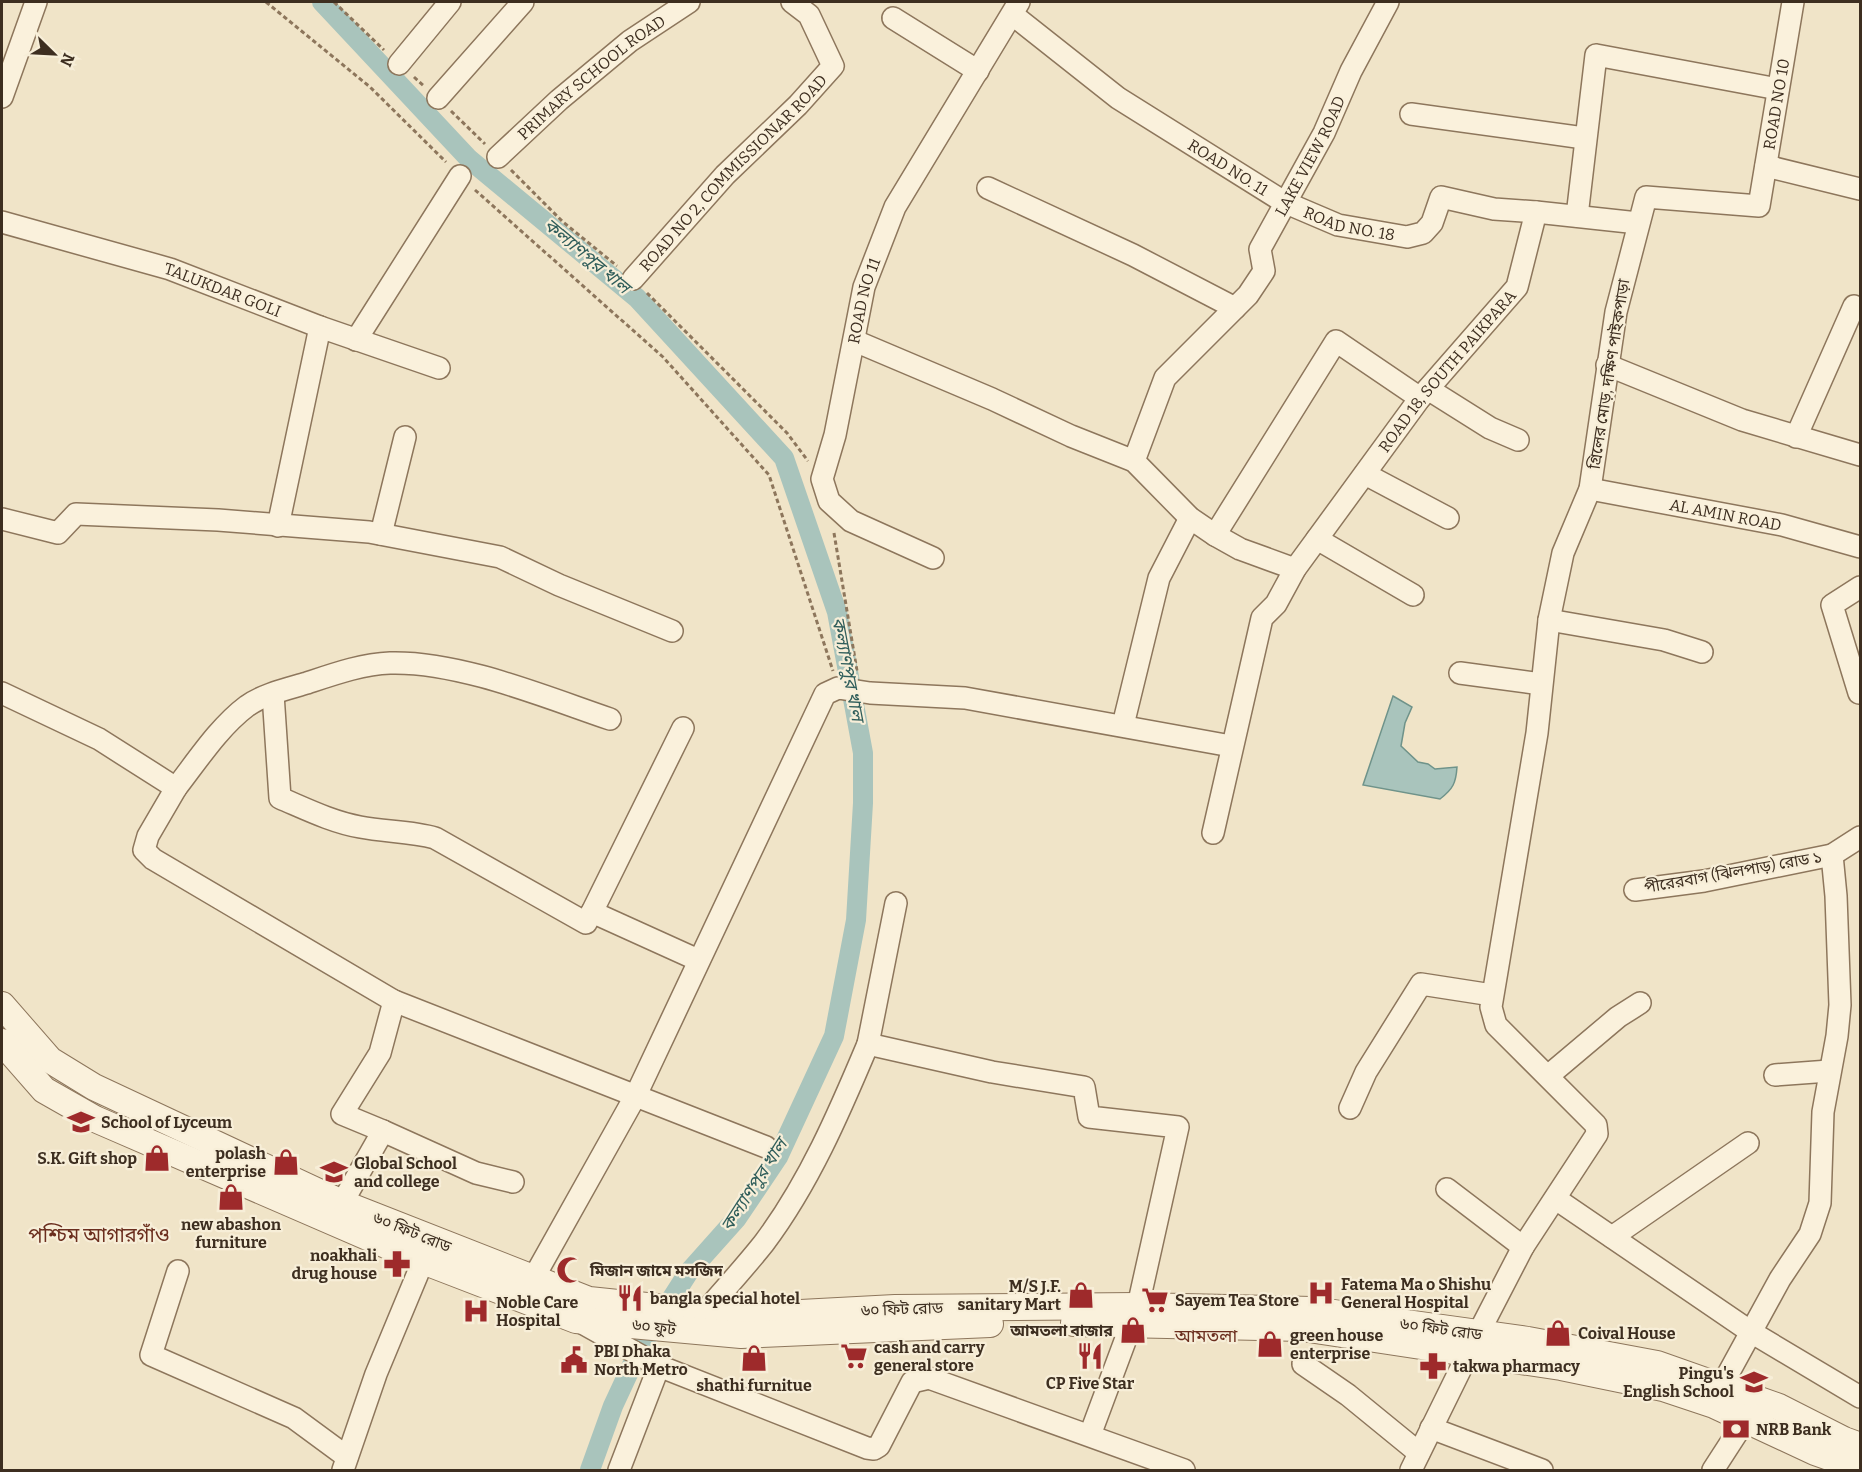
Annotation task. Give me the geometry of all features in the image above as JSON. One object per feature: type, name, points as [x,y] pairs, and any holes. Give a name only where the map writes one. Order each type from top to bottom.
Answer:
[{"type":"street","points":[[2,97],[36,2]]},
{"type":"street","points":[[399,64],[450,2]]},
{"type":"street","points":[[438,98],[523,2]]},
{"type":"street","name":"PRIMARY SCHOOL ROAD","points":[[498,157],[559,100],[630,41],[689,2]]},
{"type":"street","name":"ROAD NO 2, COMMISSIONAR ROAD","points":[[633,279],[725,175],[798,105],[833,66],[809,15],[792,2]]},
{"type":"street","name":"LAKE VIEW ROAD","points":[[1134,461],[1165,378],[1248,295],[1263,271],[1260,249],[1324,133],[1351,71],[1388,2]]},
{"type":"street","name":"ROAD NO 10","points":[[1759,206],[1793,2]]},
{"type":"street","name":"ROAD NO 11","points":[[822,479],[835,435],[864,287],[895,207],[1016,8],[1118,98],[1172,132]]},
{"type":"street","points":[[893,18],[978,71]]},
{"type":"street","points":[[1577,216],[1584,138],[1596,55],[1778,89]]},
{"type":"street","points":[[1411,114],[1584,138]]},
{"type":"street","name":"ROAD NO. 11","points":[[1172,132],[1284,202]]},
{"type":"street","points":[[1766,166],[1860,189]]},
{"type":"street","points":[[356,340],[460,176]]},
{"type":"street","points":[[988,188],[1132,255],[1235,308]]},
{"type":"street","name":"ROAD NO. 18","points":[[1284,202],[1338,225],[1407,237],[1423,233],[1432,223],[1441,197],[1494,209],[1536,212]]},
{"type":"street","name":"গ্রিলের মোড়, দক্ষিণ পাইকপাড়া","points":[[1415,1462],[1523,1247],[1597,1134],[1596,1125],[1496,1025],[1491,1015],[1492,995],[1537,733],[1540,684],[1550,620],[1571,529],[1590,489],[1616,312],[1638,223],[1646,197],[1759,206]]},
{"type":"street","points":[[1536,212],[1638,223]]},
{"type":"street","name":"ROAD 18, SOUTH PAIKPARA","points":[[1213,833],[1262,618],[1276,604],[1295,569],[1424,394],[1517,287],[1536,212]]},
{"type":"street","name":"TALUKDAR GOLI","points":[[2,222],[170,269],[320,327],[440,368]]},
{"type":"street","points":[[1796,437],[1854,306]]},
{"type":"street","points":[[278,526],[320,327]]},
{"type":"street","points":[[855,341],[992,399],[1071,436],[1134,461],[1190,518],[1215,535],[1240,549],[1295,569]]},
{"type":"street","points":[[1215,535],[1336,341],[1424,394],[1518,440]]},
{"type":"street","points":[[1607,365],[1693,402],[1796,437],[1860,454]]},
{"type":"street","points":[[381,534],[405,437]]},
{"type":"street","points":[[1365,474],[1448,518]]},
{"type":"street","points":[[822,479],[829,501],[851,521],[933,558]]},
{"type":"street","name":"AL AMIN ROAD","points":[[1590,489],[1782,525],[1860,547]]},
{"type":"street","points":[[2,519],[58,532],[76,514],[218,520],[381,534],[500,557],[570,590],[672,631]]},
{"type":"street","points":[[1124,725],[1159,578],[1190,518]]},
{"type":"street","points":[[1317,539],[1413,595]]},
{"type":"street","points":[[1859,693],[1832,604],[1860,587]]},
{"type":"street","points":[[1550,620],[1664,640],[1702,652]]},
{"type":"street","points":[[610,719],[538,694],[429,665],[390,663],[350,669],[273,694],[247,706],[220,733],[176,788],[148,836],[144,850],[153,859],[394,1001],[766,1147]]},
{"type":"street","points":[[1460,673],[1540,684]]},
{"type":"street","points":[[533,1280],[636,1095],[698,960],[738,883],[825,694],[838,688],[865,692],[965,698],[1231,746]]},
{"type":"street","points":[[2,693],[99,739],[176,788]]},
{"type":"street","points":[[273,694],[280,798],[312,812],[359,827],[417,833],[435,838],[586,923],[683,728]]},
{"type":"street","points":[[1718,1395],[1751,1332],[1817,1220],[1823,1175],[1823,1112],[1837,1036],[1840,1005],[1836,896],[1832,855],[1860,837]]},
{"type":"street","name":"পীরেরবাগ (ঝিলপাড়) রোড ১","points":[[1635,890],[1704,881],[1832,855]]},
{"type":"street","points":[[692,1318],[764,1243],[790,1204],[833,1127],[868,1044],[896,903]]},
{"type":"street","points":[[592,912],[698,960]]},
{"type":"street","points":[[1350,1108],[1365,1072],[1420,984],[1492,995]]},
{"type":"street","points":[[394,1001],[380,1053],[342,1114],[476,1173],[513,1182]]},
{"type":"street","points":[[1548,1077],[1618,1017],[1640,1003]]},
{"type":"street","name":"৬০ ফিট রোড","points":[[2,1005],[60,1068],[342,1203],[533,1280],[590,1300],[623,1324]]},
{"type":"street","name":"৬০ ফিট রোড","points":[[2,1042],[44,1090],[95,1119],[423,1261],[576,1320],[623,1324],[692,1318],[895,1308],[1143,1316],[1312,1310],[1474,1343],[1657,1364],[1718,1395],[1746,1419],[1815,1452],[1860,1468]]},
{"type":"street","points":[[868,1044],[992,1072],[1084,1087],[1089,1117],[1178,1127],[1143,1316],[1090,1435]]},
{"type":"street","points":[[1775,1075],[1829,1071]]},
{"type":"street","points":[[342,1203],[383,1131]]},
{"type":"street","points":[[1612,1237],[1748,1143]]},
{"type":"street","points":[[1447,1189],[1523,1247]]},
{"type":"street","points":[[1556,1199],[1751,1332],[1860,1396]]},
{"type":"street","points":[[178,1271],[151,1355],[294,1418],[345,1464],[379,1364],[423,1261]]},
{"type":"street","points":[[623,1324],[656,1365],[867,1448],[874,1449],[879,1446],[912,1382],[929,1378],[1090,1435],[1174,1469]]},
{"type":"street","points":[[1303,1364],[1348,1395],[1415,1462]]},
{"type":"street","points":[[619,1470],[656,1365]]},
{"type":"street","name":"৬০ ফিট রোড","points":[[1718,1395],[1779,1407],[1860,1446]]},
{"type":"street","points":[[1713,1470],[1746,1419]]},
{"type":"street","points":[[1431,1428],[1542,1470]]},
{"type":"path","points":[[267,2],[370,87],[460,176],[663,357],[769,475],[838,688]]},
{"type":"path","points":[[334,2],[438,98],[563,222],[633,279],[787,433],[822,479]]},
{"type":"path","points":[[829,501],[865,692]]},
{"type":"water","points":[[1393,696],[1412,707],[1405,723],[1401,746],[1418,762],[1428,764],[1435,769],[1457,767],[1453,785],[1440,799],[1363,785]]},
{"type":"waterway","name":"কল্যাণপুর খাল","points":[[322,2],[469,159],[637,298],[784,458],[837,612],[863,753],[863,803],[856,920],[834,1036],[778,1157],[737,1218],[688,1273],[640,1348],[613,1406],[590,1470]]},
{"type":"place","name":"School of Lyceum","points":[[81,1122]]},
{"type":"place","name":"S.K. Gift shop","points":[[157,1158]]},
{"type":"place","name":"polash enterprise","points":[[286,1162]]},
{"type":"place","name":"Global School and college","points":[[334,1172]]},
{"type":"place","name":"new abashon furniture","points":[[231,1197]]},
{"type":"place","name":"noakhali drug house","points":[[397,1264]]},
{"type":"place","name":"মিজান জামে মসজিদ","points":[[570,1270]]},
{"type":"place","name":"Fatema Ma o Shishu General Hospital","points":[[1321,1293]]},
{"type":"place","name":"M/S J.F. sanitary Mart","points":[[1081,1295]]},
{"type":"place","name":"bangla special hotel","points":[[630,1298]]},
{"type":"place","name":"Sayem Tea Store","points":[[1155,1300]]},
{"type":"place","name":"Noble Care Hospital","points":[[476,1311]]},
{"type":"place","name":"আমতলা বাজার","points":[[1133,1330]]},
{"type":"place","name":"Coival House","points":[[1558,1333]]},
{"type":"place","name":"green house enterprise","points":[[1270,1344]]},
{"type":"place","name":"cash and carry general store","points":[[854,1356]]},
{"type":"place","name":"CP Five Star","points":[[1090,1356]]},
{"type":"place","name":"shathi furnitue","points":[[754,1358]]},
{"type":"place","name":"PBI Dhaka North Metro","points":[[574,1360]]},
{"type":"place","name":"takwa pharmacy","points":[[1433,1366]]},
{"type":"place","name":"Pingu's English School","points":[[1754,1382]]},
{"type":"place","name":"NRB Bank","points":[[1736,1429]]},
{"type":"district","name":"পশ্চিম আগারগাঁও","points":[[99,1235]]},
{"type":"district","name":"আমতলা","points":[[1206,1336]]}]
